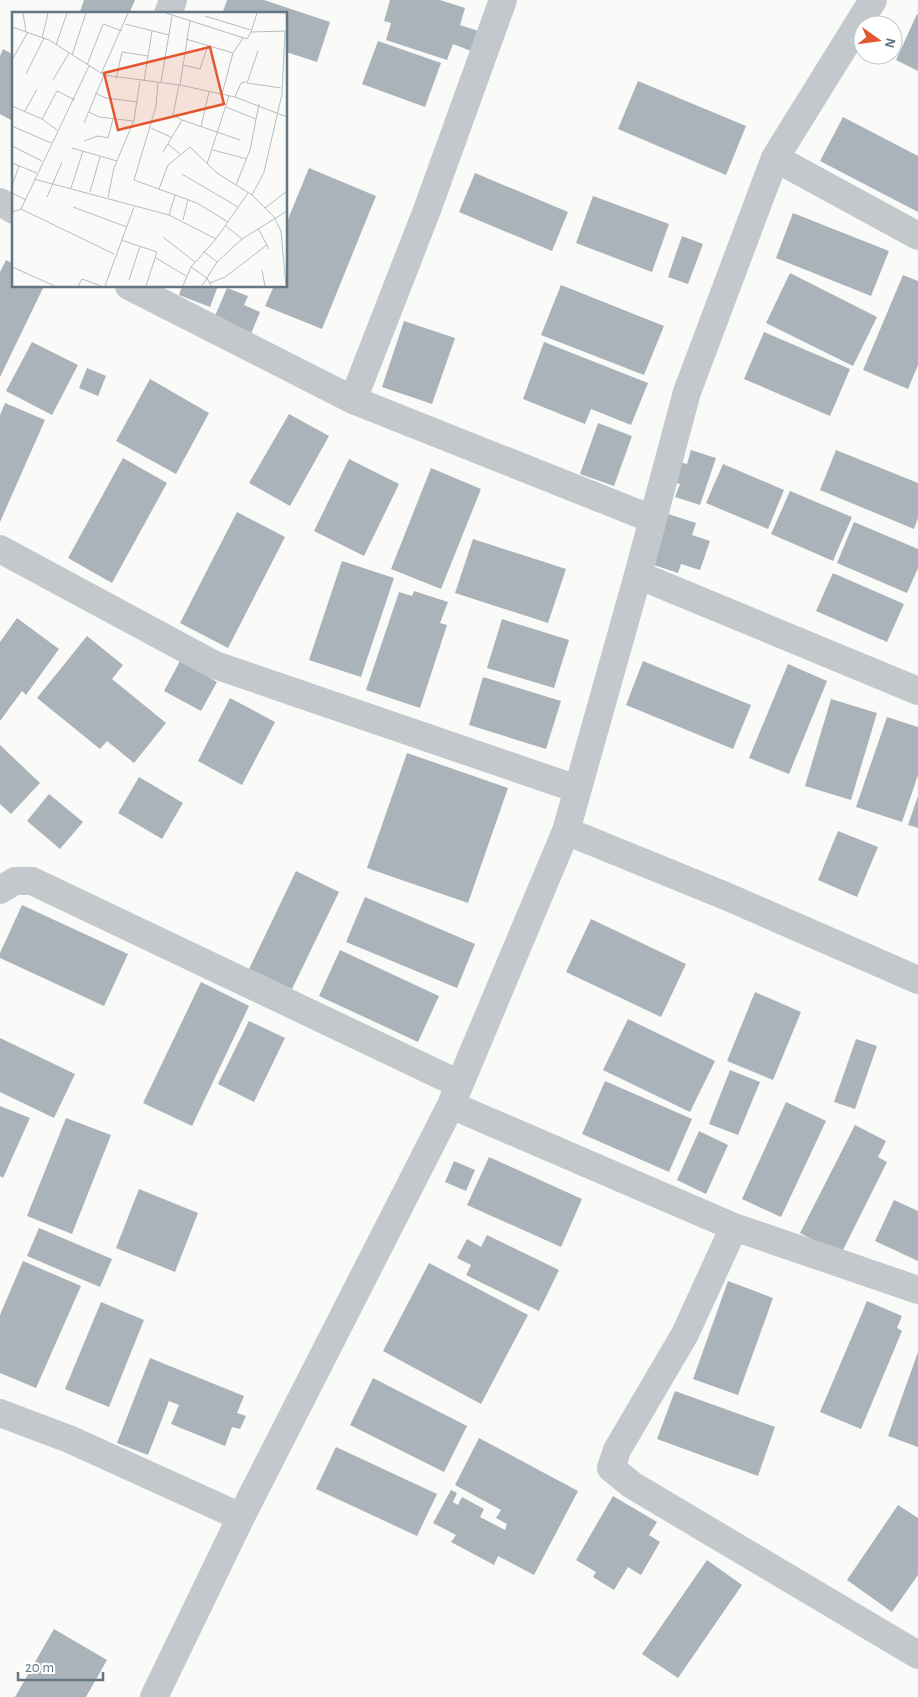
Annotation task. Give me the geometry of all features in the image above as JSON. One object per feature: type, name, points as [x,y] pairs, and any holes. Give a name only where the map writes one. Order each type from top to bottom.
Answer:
[{"type":"street","points":[[169,12],[173,0]]},
{"type":"street","points":[[353,400],[426,210],[503,0]]},
{"type":"street","points":[[154,1697],[241,1517],[455,1095],[566,831],[687,392],[775,158],[873,0]]},
{"type":"street","points":[[775,158],[918,236]]},
{"type":"street","points":[[0,202],[12,209]]},
{"type":"street","points":[[133,288],[353,400],[652,519]]},
{"type":"street","points":[[0,549],[215,665],[577,789]]},
{"type":"street","points":[[638,575],[918,691]]},
{"type":"street","points":[[566,831],[728,897],[918,980]]},
{"type":"street","points":[[0,890],[15,881],[32,881],[455,1095],[734,1227],[918,1290]]},
{"type":"street","points":[[734,1227],[684,1334],[617,1450],[611,1468],[632,1485],[918,1656]]},
{"type":"street","points":[[0,1413],[69,1439],[241,1517]]},
{"type":"building","points":[[84,0],[135,0],[130,12],[80,12]]},
{"type":"building","points":[[227,0],[264,0],[330,22],[317,62],[288,53],[288,12],[223,12]]},
{"type":"building","points":[[390,0],[440,0],[465,8],[460,25],[478,31],[471,51],[453,44],[447,60],[386,40],[391,23],[384,21]]},
{"type":"building","points":[[917,14],[918,71],[903,64],[903,45]]},
{"type":"building","points":[[378,41],[441,63],[425,107],[362,84]]},
{"type":"building","points":[[3,49],[12,54],[11,120],[0,114],[0,56]]},
{"type":"building","points":[[638,81],[746,126],[726,175],[618,129]]},
{"type":"building","points":[[843,117],[918,156],[918,212],[820,161]]},
{"type":"building","points":[[309,168],[376,196],[322,329],[265,306],[273,288],[288,288],[288,219]]},
{"type":"building","points":[[475,173],[568,212],[552,251],[459,212]]},
{"type":"building","points":[[593,196],[669,224],[652,272],[576,243]]},
{"type":"building","points":[[793,213],[889,251],[871,296],[776,258]]},
{"type":"building","points":[[682,236],[703,244],[688,284],[668,277]]},
{"type":"building","points":[[6,260],[12,263],[12,288],[43,288],[0,377],[0,272]]},
{"type":"building","points":[[790,273],[877,317],[853,366],[766,323]]},
{"type":"building","points":[[903,275],[918,281],[918,365],[908,389],[863,370]]},
{"type":"building","points":[[561,285],[664,326],[644,375],[541,335]]},
{"type":"building","points":[[181,288],[217,288],[210,307],[179,295]]},
{"type":"building","points":[[227,288],[248,296],[244,305],[260,312],[248,341],[211,325]]},
{"type":"building","points":[[404,321],[455,338],[432,404],[382,387]]},
{"type":"building","points":[[764,332],[850,369],[830,416],[744,379]]},
{"type":"building","points":[[32,342],[78,365],[52,415],[6,391]]},
{"type":"building","points":[[544,342],[648,383],[631,425],[591,409],[585,424],[523,399]]},
{"type":"building","points":[[87,368],[106,376],[98,396],[79,388]]},
{"type":"building","points":[[150,379],[209,413],[176,474],[116,441]]},
{"type":"building","points":[[5,403],[45,420],[0,522],[0,415]]},
{"type":"building","points":[[289,414],[329,436],[290,506],[249,483]]},
{"type":"building","points":[[598,423],[632,436],[614,486],[580,474]]},
{"type":"building","points":[[691,450],[716,458],[700,505],[675,497],[680,484],[673,482],[679,462],[687,464]]},
{"type":"building","points":[[836,450],[918,483],[918,518],[914,529],[820,490]]},
{"type":"building","points":[[123,458],[167,483],[112,583],[68,558]]},
{"type":"building","points":[[349,459],[399,484],[364,556],[314,531]]},
{"type":"building","points":[[723,464],[784,490],[768,529],[706,503]]},
{"type":"building","points":[[431,468],[481,489],[441,589],[391,569]]},
{"type":"building","points":[[790,491],[852,517],[833,561],[771,534]]},
{"type":"building","points":[[237,512],[285,537],[228,648],[180,623]]},
{"type":"building","points":[[662,512],[696,523],[692,535],[710,541],[700,570],[681,564],[678,573],[651,564]]},
{"type":"building","points":[[854,522],[918,549],[918,568],[907,593],[837,563]]},
{"type":"building","points":[[473,539],[566,569],[548,623],[455,593]]},
{"type":"building","points":[[342,561],[394,578],[361,677],[309,660]]},
{"type":"building","points":[[833,573],[904,604],[887,642],[816,611]]},
{"type":"building","points":[[414,591],[448,602],[440,623],[447,625],[420,708],[366,690],[399,592],[412,596]]},
{"type":"building","points":[[17,618],[59,649],[26,695],[22,691],[0,721],[0,642]]},
{"type":"building","points":[[502,619],[569,640],[554,688],[487,668]]},
{"type":"building","points":[[87,636],[123,665],[112,679],[166,723],[134,763],[107,741],[100,749],[37,698]]},
{"type":"building","points":[[180,661],[217,682],[201,711],[164,691]]},
{"type":"building","points":[[643,661],[751,705],[733,749],[626,705]]},
{"type":"building","points":[[788,664],[827,681],[789,774],[749,758]]},
{"type":"building","points":[[483,677],[561,701],[546,749],[469,725]]},
{"type":"building","points":[[230,698],[275,722],[242,785],[198,761]]},
{"type":"building","points":[[831,699],[877,713],[851,800],[805,786]]},
{"type":"building","points":[[887,717],[918,727],[918,775],[902,822],[856,807]]},
{"type":"building","points":[[0,745],[40,783],[11,814],[0,804]]},
{"type":"building","points":[[407,753],[508,788],[468,903],[367,868]]},
{"type":"building","points":[[139,777],[183,803],[162,839],[118,813]]},
{"type":"building","points":[[49,794],[83,822],[60,849],[27,821]]},
{"type":"building","points":[[918,796],[918,828],[908,825]]},
{"type":"building","points":[[838,831],[878,847],[857,897],[818,880]]},
{"type":"building","points":[[296,871],[339,892],[292,989],[249,969]]},
{"type":"building","points":[[365,897],[475,944],[457,988],[346,942]]},
{"type":"building","points":[[22,905],[128,954],[104,1006],[0,958],[0,953]]},
{"type":"building","points":[[591,919],[686,964],[661,1017],[566,972]]},
{"type":"building","points":[[340,950],[439,996],[418,1042],[319,996]]},
{"type":"building","points":[[201,982],[249,1006],[192,1126],[143,1103]]},
{"type":"building","points":[[755,992],[801,1012],[773,1080],[727,1061]]},
{"type":"building","points":[[628,1019],[715,1061],[690,1112],[603,1070]]},
{"type":"building","points":[[249,1021],[285,1038],[254,1102],[218,1084]]},
{"type":"building","points":[[0,1038],[75,1074],[54,1118],[0,1092]]},
{"type":"building","points":[[856,1039],[877,1046],[855,1109],[834,1102]]},
{"type":"building","points":[[730,1070],[760,1082],[738,1135],[709,1124]]},
{"type":"building","points":[[605,1081],[692,1119],[669,1172],[582,1134]]},
{"type":"building","points":[[786,1102],[826,1121],[781,1217],[742,1199]]},
{"type":"building","points":[[0,1106],[30,1118],[3,1178],[0,1176]]},
{"type":"building","points":[[66,1118],[111,1135],[72,1234],[27,1216]]},
{"type":"building","points":[[855,1125],[886,1141],[878,1157],[887,1162],[841,1254],[800,1233]]},
{"type":"building","points":[[699,1131],[728,1145],[706,1194],[677,1180]]},
{"type":"building","points":[[489,1157],[582,1199],[561,1247],[467,1205]]},
{"type":"building","points":[[454,1161],[475,1170],[466,1191],[445,1182]]},
{"type":"building","points":[[139,1189],[198,1213],[175,1272],[116,1248]]},
{"type":"building","points":[[894,1200],[918,1211],[918,1261],[875,1241]]},
{"type":"building","points":[[39,1228],[112,1259],[100,1287],[27,1256]]},
{"type":"building","points":[[487,1235],[559,1270],[539,1311],[466,1275],[471,1265],[457,1258],[467,1239],[481,1247]]},
{"type":"building","points":[[23,1261],[81,1286],[36,1388],[0,1373],[0,1315]]},
{"type":"building","points":[[429,1263],[528,1315],[481,1404],[383,1351]]},
{"type":"building","points":[[728,1281],[773,1298],[738,1395],[693,1379]]},
{"type":"building","points":[[867,1301],[902,1316],[897,1328],[902,1331],[861,1429],[820,1412]]},
{"type":"building","points":[[101,1302],[144,1320],[109,1407],[65,1389]]},
{"type":"building","points":[[918,1352],[918,1447],[888,1436]]},
{"type":"building","points":[[150,1358],[244,1396],[237,1413],[246,1416],[240,1429],[232,1427],[225,1446],[171,1424],[179,1405],[169,1401],[148,1455],[117,1443]]},
{"type":"building","points":[[373,1378],[467,1426],[444,1472],[350,1425]]},
{"type":"building","points":[[675,1391],[775,1427],[758,1476],[657,1439]]},
{"type":"building","points":[[479,1438],[578,1491],[534,1575],[498,1556],[494,1565],[451,1542],[456,1535],[433,1523],[451,1490],[457,1493],[453,1502],[458,1505],[462,1497],[484,1509],[480,1517],[505,1530],[507,1524],[496,1518],[501,1510],[455,1485]]},
{"type":"building","points":[[336,1447],[437,1494],[417,1536],[316,1489]]},
{"type":"building","points":[[613,1496],[657,1522],[649,1535],[660,1542],[641,1575],[628,1567],[614,1590],[593,1577],[596,1572],[576,1560]]},
{"type":"building","points":[[898,1505],[918,1518],[918,1575],[892,1612],[847,1580]]},
{"type":"building","points":[[707,1560],[742,1585],[678,1678],[642,1654]]},
{"type":"building","points":[[54,1629],[107,1660],[86,1697],[15,1697]]}]
